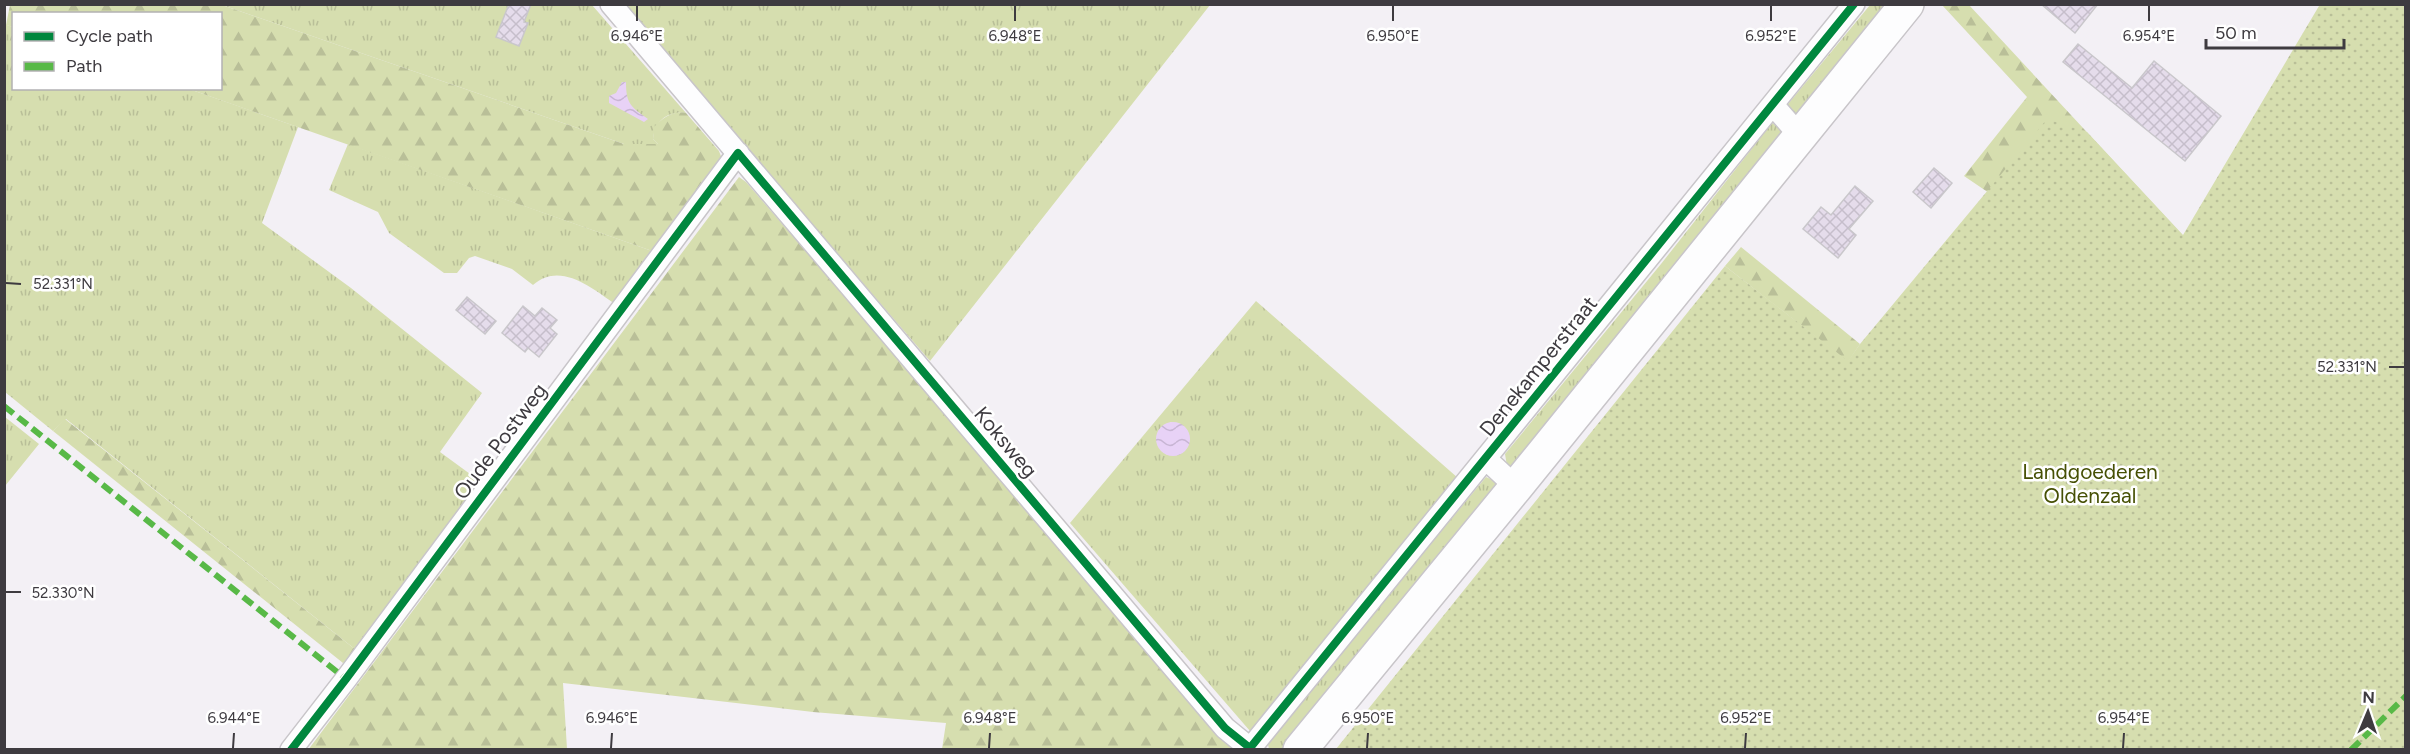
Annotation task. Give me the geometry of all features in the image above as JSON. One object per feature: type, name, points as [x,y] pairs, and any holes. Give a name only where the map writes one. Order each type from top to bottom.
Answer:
[{"type":"main road","points":[[1300,750],[1907,4]]},
{"type":"street","name":"Koksweg","points":[[611,4],[1218,720],[1233,737],[1250,749]]},
{"type":"street","name":"Denekamperstraat","points":[[1250,749],[1854,4]]},
{"type":"street","points":[[1773,105],[1800,136]]},
{"type":"street","name":"Oude Postweg","points":[[291,750],[738,153]]},
{"type":"street","name":"Denekamperstraat","points":[[1486,459],[1516,487]]},
{"type":"green space","points":[[10,5],[222,5],[624,144],[658,144],[653,139],[654,127],[668,116],[686,113],[719,151],[722,159],[655,252],[192,90],[222,90],[222,12],[12,12],[12,27],[6,25]]},
{"type":"green space","points":[[222,5],[592,5],[686,113],[668,115],[660,122],[653,139],[659,145],[624,144]]},
{"type":"green space","points":[[623,5],[1210,5],[930,361]]},
{"type":"green space","points":[[1870,5],[1895,5],[1798,118],[1786,108],[1788,104]]},
{"type":"green space","points":[[1942,5],[1969,5],[2405,475],[1964,176],[2027,97]]},
{"type":"green space","name":"Landgoederen Oldenzaal","points":[[2314,5],[2405,5],[2405,749],[1336,749],[1725,266],[1848,361],[2047,119],[2087,132],[2183,235],[2319,6]]},
{"type":"green space","points":[[4,24],[12,27],[12,90],[192,90],[298,127],[262,223],[351,288],[482,393],[440,452],[481,482],[356,650],[66,419],[53,431],[5,392]]},
{"type":"green space","points":[[1772,123],[1782,129],[1787,137],[1517,471],[1507,466],[1505,454],[1661,264]]},
{"type":"green space","points":[[348,144],[655,252],[615,304],[586,285],[565,276],[543,278],[533,285],[512,269],[475,256],[469,258],[457,273],[444,273],[389,233],[378,212],[329,190]]},
{"type":"green space","points":[[739,177],[746,182],[1233,745],[1234,749],[942,749],[946,723],[813,712],[563,683],[567,749],[308,750]]},
{"type":"green space","points":[[1741,247],[1860,344],[1848,362],[1725,266]]},
{"type":"green space","points":[[1256,301],[1458,478],[1250,731],[1070,523]],"holes":[[[1171,422],[1189,436],[1186,449],[1167,455],[1158,434]]]},
{"type":"green space","points":[[5,417],[39,444],[5,486]]},
{"type":"green space","points":[[65,419],[356,650],[348,660],[343,663],[53,431]]},
{"type":"green space","points":[[1486,477],[1501,484],[1293,749],[1269,749],[1268,745],[1291,713]]},
{"type":"water","points":[[622,82],[626,82],[628,100],[648,119],[644,122],[609,103],[609,96],[616,93]]},
{"type":"water","points":[[1173,422],[1185,427],[1190,439],[1185,451],[1173,456],[1161,451],[1156,439],[1161,427]]},
{"type":"building","points":[[509,4],[531,4],[524,22],[528,23],[519,46],[496,37]]},
{"type":"building","points":[[2041,4],[2098,4],[2075,33]]},
{"type":"building","points":[[2078,44],[2132,88],[2154,61],[2221,116],[2185,161],[2063,62]]},
{"type":"building","points":[[1934,168],[1952,183],[1931,208],[1913,192]]},
{"type":"building","points":[[1855,186],[1873,201],[1849,229],[1856,235],[1838,258],[1803,229],[1821,207],[1831,215]]},
{"type":"building","points":[[467,297],[496,321],[485,334],[456,310]]},
{"type":"building","points":[[523,306],[535,316],[542,308],[557,320],[550,328],[557,334],[539,357],[528,348],[525,352],[502,333]]},
{"type":"marked path","points":[[4,406],[346,679]]},
{"type":"marked path","points":[[2351,750],[2406,696]]},
{"type":"cycle path","points":[[291,750],[738,153],[1225,728],[1250,748],[1854,4]]}]
